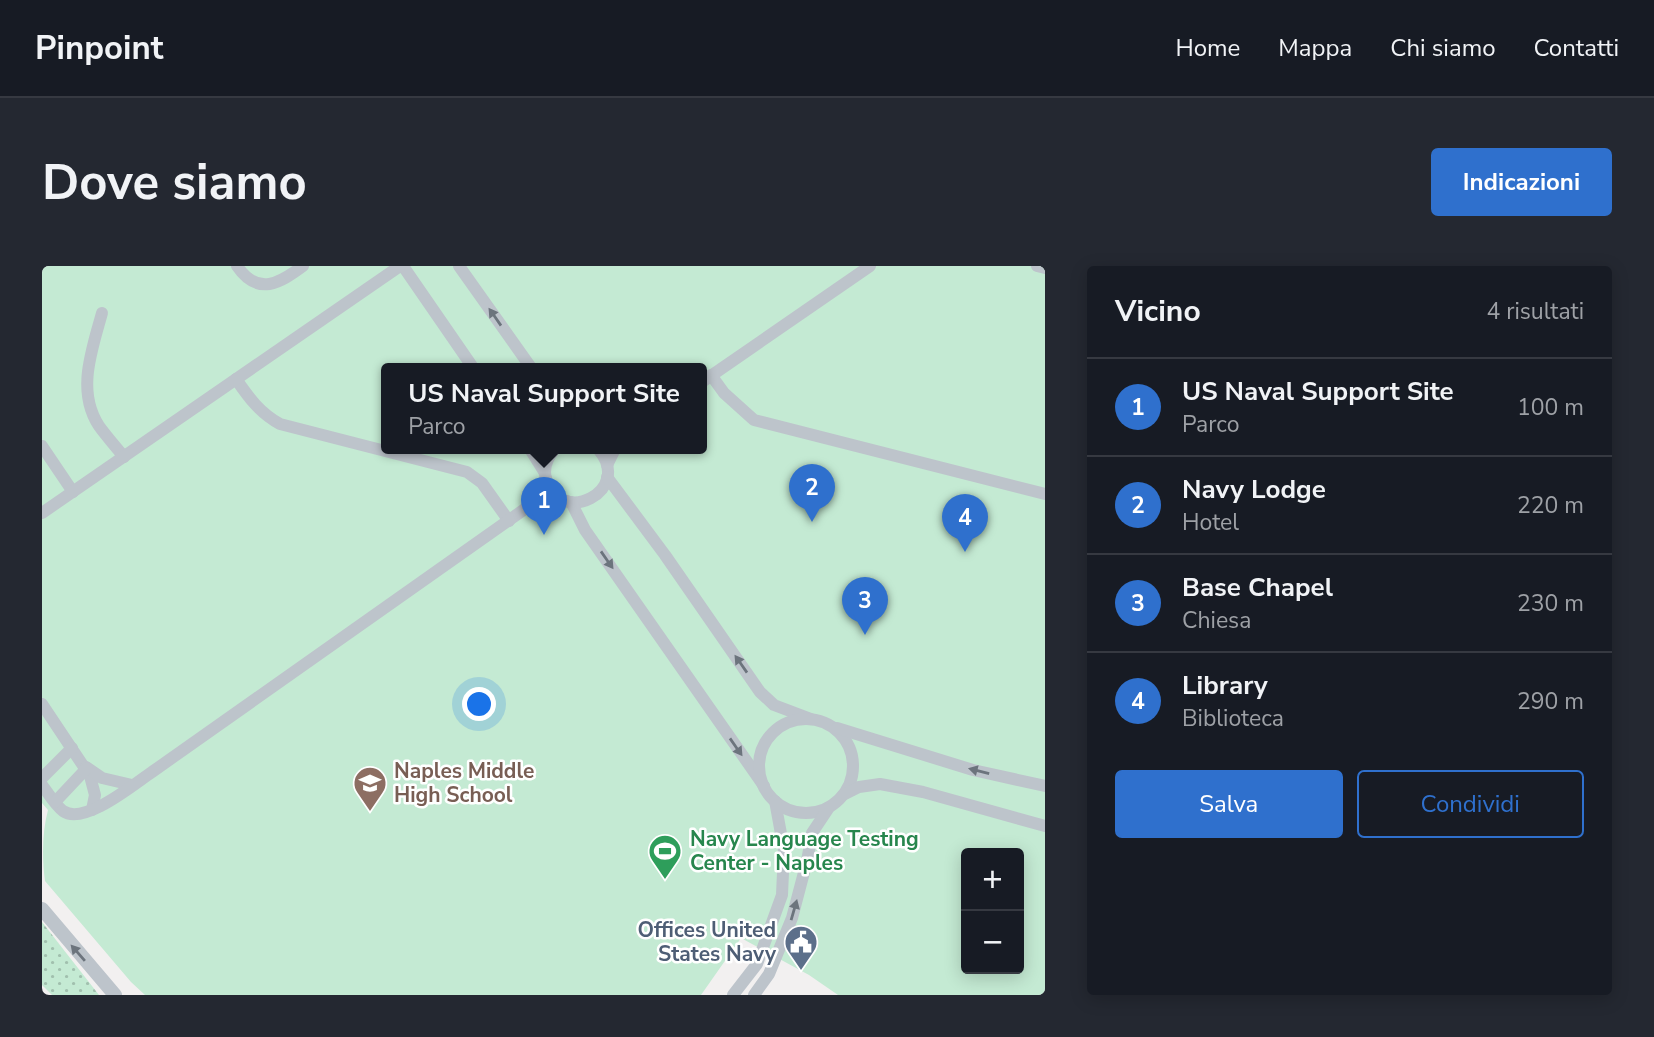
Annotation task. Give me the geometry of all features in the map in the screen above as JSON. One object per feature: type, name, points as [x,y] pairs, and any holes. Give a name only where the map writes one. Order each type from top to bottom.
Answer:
[{"type":"street","points":[[237,266],[241,272],[257,282],[271,285],[303,266]]},
{"type":"street","points":[[42,513],[401,266],[470,363]]},
{"type":"street","points":[[459,266],[528,363]]},
{"type":"street","points":[[707,377],[870,266]]},
{"type":"street","points":[[1037,266],[1045,268]]},
{"type":"street","points":[[102,313],[90,359],[88,394],[99,425],[124,457]]},
{"type":"street","points":[[236,379],[254,404],[280,424],[381,450]]},
{"type":"street","points":[[707,379],[754,420],[1045,494]]},
{"type":"street","points":[[42,446],[73,492]]},
{"type":"street","points":[[397,454],[467,472],[482,482],[509,521]]},
{"type":"street","points":[[533,454],[553,492],[569,502],[585,530],[775,801],[786,809],[800,813],[814,813],[828,808]]},
{"type":"street","points":[[42,785],[62,810],[79,815],[132,785],[529,506],[546,475],[546,463],[552,454]]},
{"type":"street","points":[[600,454],[607,471],[760,692],[774,705],[832,727],[973,770],[1045,786]]},
{"type":"street","points":[[529,506],[581,502],[598,494],[613,454]]},
{"type":"street","points":[[42,704],[86,767],[95,795],[92,810]]},
{"type":"street","points":[[764,786],[760,765],[764,745],[773,733],[784,725],[811,719]]},
{"type":"street","points":[[832,727],[844,737],[851,750],[854,765],[852,780],[845,794]]},
{"type":"street","points":[[42,778],[72,748]]},
{"type":"street","points":[[86,767],[102,778],[132,785]]},
{"type":"street","points":[[55,802],[86,767]]},
{"type":"street","points":[[754,995],[769,974],[792,918],[807,861],[811,833],[828,808],[845,794],[859,787],[880,784],[923,792],[1045,826]]},
{"type":"street","points":[[733,995],[757,964],[782,895],[784,850],[775,801]]},
{"type":"street","points":[[42,909],[115,995]]},
{"type":"green space","points":[[42,266],[1045,266],[1045,995],[838,995],[809,975],[741,938],[701,995],[145,995],[45,881],[45,827],[48,810],[42,803]]},
{"type":"green space","points":[[42,922],[99,995],[52,995],[42,985]]},
{"type":"place","name":"Navy Lodge","points":[[812,522]]},
{"type":"place","name":"US Naval Support Site","points":[[544,535]]},
{"type":"place","name":"Library","points":[[965,552]]},
{"type":"place","name":"Base Chapel","points":[[865,635]]},
{"type":"place","name":"Naples Middle High School","points":[[370,813]]},
{"type":"place","name":"Navy Language Testing Center - Naples","points":[[665,881]]},
{"type":"place","name":"Offices United States Navy","points":[[801,972]]}]
